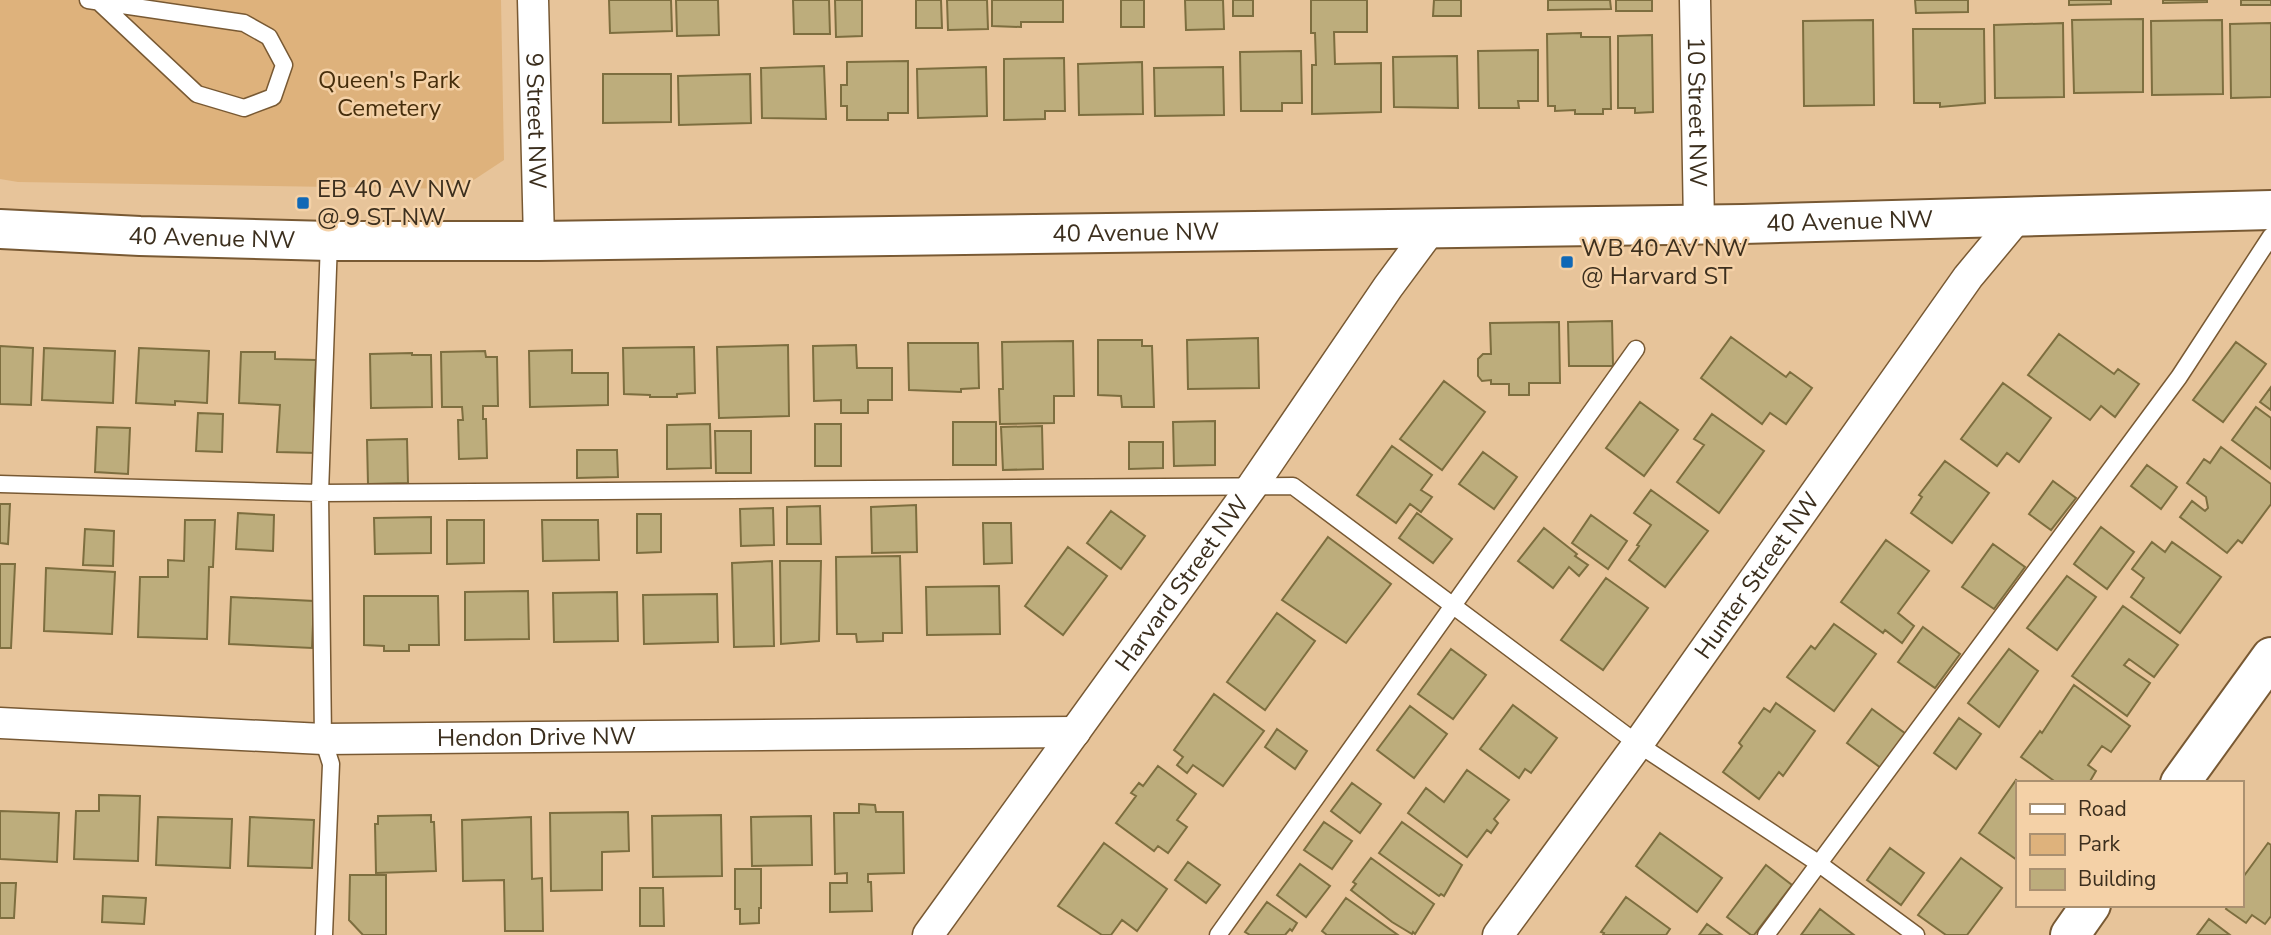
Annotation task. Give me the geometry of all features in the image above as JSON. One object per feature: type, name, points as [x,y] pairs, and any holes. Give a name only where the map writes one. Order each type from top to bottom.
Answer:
[{"type":"street","name":"9 Street NW","points":[[533,0],[539,241]]},
{"type":"street","name":"10 Street NW","points":[[1695,0],[1699,225]]},
{"type":"street","name":"40 Avenue NW","points":[[0,229],[329,241],[539,241],[1699,225],[2271,210]]},
{"type":"street","name":"Hunter Street NW","points":[[1498,935],[1638,744],[1968,277],[2018,217]]},
{"type":"street","name":"Harvard Street NW","points":[[928,935],[1253,485],[1388,287],[1431,229]]},
{"type":"street","points":[[2181,781],[2271,657]]},
{"type":"street","name":"Hendon Drive NW","points":[[0,723],[323,739],[1075,732]]},
{"type":"street","points":[[2070,935],[2090,907]]},
{"type":"lane","points":[[94,2],[188,13],[244,23],[269,37],[284,65],[273,97],[244,108],[197,94],[94,2]]},
{"type":"lane","points":[[1766,935],[2179,377],[2271,236]]},
{"type":"lane","points":[[324,935],[331,764],[323,739],[320,493],[329,241]]},
{"type":"lane","points":[[1219,935],[1636,349]]},
{"type":"lane","points":[[0,484],[320,493],[1293,486],[1638,744],[1818,863],[1916,935]]},
{"type":"green space","name":"Queen's Park Cemetery","points":[[0,0],[501,0],[504,160],[460,189],[18,182],[0,179]]},
{"type":"building","points":[[609,0],[671,0],[672,31],[610,33]]},
{"type":"building","points":[[676,0],[718,0],[719,35],[677,36]]},
{"type":"building","points":[[793,0],[829,0],[830,34],[794,34]]},
{"type":"building","points":[[835,0],[862,0],[862,36],[836,37]]},
{"type":"building","points":[[916,0],[941,0],[942,28],[916,28]]},
{"type":"building","points":[[947,0],[987,0],[988,29],[948,30]]},
{"type":"building","points":[[992,0],[1063,0],[1063,22],[1021,22],[1021,27],[992,26]]},
{"type":"building","points":[[1121,0],[1144,0],[1144,27],[1121,27]]},
{"type":"building","points":[[1185,0],[1223,0],[1224,29],[1186,30]]},
{"type":"building","points":[[1233,0],[1253,0],[1253,16],[1233,16]]},
{"type":"building","points":[[1311,0],[1367,0],[1367,32],[1334,32],[1335,64],[1381,63],[1381,112],[1312,114],[1312,65],[1316,65],[1315,33],[1311,33]]},
{"type":"building","points":[[1434,0],[1461,0],[1461,16],[1433,16]]},
{"type":"building","points":[[1548,0],[1610,0],[1611,9],[1548,10]]},
{"type":"building","points":[[1616,0],[1652,0],[1652,11],[1616,11]]},
{"type":"building","points":[[1915,0],[1968,0],[1968,12],[1916,13]]},
{"type":"building","points":[[2069,0],[2111,0],[2111,4],[2069,5]]},
{"type":"building","points":[[2163,0],[2207,0],[2207,2],[2163,3]]},
{"type":"building","points":[[2241,0],[2271,0],[2271,5],[2241,5]]},
{"type":"building","points":[[2143,19],[2143,92],[2074,93],[2072,20]]},
{"type":"building","points":[[1873,20],[1874,105],[1804,106],[1803,21]]},
{"type":"building","points":[[2222,20],[2223,94],[2152,95],[2151,21]]},
{"type":"building","points":[[2063,23],[2064,97],[1995,98],[1994,25]]},
{"type":"building","points":[[2271,23],[2271,97],[2231,98],[2230,24]]},
{"type":"building","points":[[1913,29],[1984,29],[1985,103],[1940,107],[1940,103],[1914,103]]},
{"type":"building","points":[[1581,33],[1581,37],[1610,37],[1611,109],[1603,109],[1603,114],[1575,114],[1575,110],[1555,111],[1555,106],[1548,106],[1547,34]]},
{"type":"building","points":[[1652,35],[1653,112],[1635,113],[1635,108],[1618,108],[1618,36]]},
{"type":"building","points":[[1538,50],[1538,101],[1518,101],[1519,108],[1479,108],[1478,51]]},
{"type":"building","points":[[1301,51],[1302,103],[1282,103],[1282,111],[1241,111],[1240,52]]},
{"type":"building","points":[[1457,56],[1458,108],[1394,107],[1393,57]]},
{"type":"building","points":[[1064,58],[1065,111],[1045,111],[1045,119],[1004,120],[1004,59]]},
{"type":"building","points":[[908,61],[908,113],[888,113],[888,120],[847,120],[847,106],[841,106],[841,85],[847,85],[847,62]]},
{"type":"building","points":[[1142,62],[1143,114],[1079,115],[1078,64]]},
{"type":"building","points":[[824,66],[826,119],[762,118],[761,68]]},
{"type":"building","points":[[986,67],[987,116],[918,118],[917,69]]},
{"type":"building","points":[[1223,67],[1224,115],[1155,116],[1154,68]]},
{"type":"building","points":[[603,74],[671,74],[671,122],[603,123]]},
{"type":"building","points":[[750,74],[751,123],[679,125],[678,76]]},
{"type":"building","points":[[1612,321],[1613,366],[1569,366],[1568,322]]},
{"type":"building","points":[[1559,322],[1560,383],[1529,383],[1529,395],[1509,395],[1509,384],[1491,384],[1491,380],[1482,381],[1478,376],[1478,359],[1483,354],[1491,354],[1490,323]]},
{"type":"building","points":[[2059,334],[2114,374],[2118,369],[2139,384],[2115,417],[2101,406],[2090,420],[2028,375]]},
{"type":"building","points":[[1731,337],[1786,377],[1790,372],[1812,388],[1786,424],[1770,413],[1762,424],[1701,378]]},
{"type":"building","points":[[1258,338],[1259,388],[1188,389],[1187,340]]},
{"type":"building","points":[[1098,340],[1142,340],[1142,346],[1152,346],[1154,407],[1122,407],[1121,396],[1098,395]]},
{"type":"building","points":[[1073,341],[1074,396],[1054,396],[1054,423],[1000,424],[999,389],[1003,389],[1002,342]]},
{"type":"building","points":[[2236,342],[2266,364],[2223,422],[2193,400]]},
{"type":"building","points":[[908,343],[978,343],[979,388],[961,389],[961,392],[909,390]]},
{"type":"building","points":[[788,345],[789,416],[719,418],[717,347]]},
{"type":"building","points":[[856,345],[857,368],[892,368],[892,400],[868,400],[868,413],[841,413],[841,400],[814,401],[813,346]]},
{"type":"building","points":[[0,346],[33,348],[31,405],[0,404]]},
{"type":"building","points":[[694,347],[695,393],[677,394],[677,397],[624,394],[623,348]]},
{"type":"building","points":[[44,348],[115,351],[113,403],[42,400]]},
{"type":"building","points":[[139,348],[209,351],[207,403],[136,403]]},
{"type":"building","points":[[572,350],[572,373],[608,373],[608,405],[530,407],[529,351]]},
{"type":"building","points":[[485,351],[486,357],[497,357],[498,406],[483,406],[487,458],[459,459],[458,420],[463,420],[462,407],[442,407],[441,352]]},
{"type":"building","points":[[241,352],[275,352],[275,359],[316,360],[314,406],[317,453],[277,452],[280,405],[239,403]]},
{"type":"building","points":[[370,354],[431,355],[432,407],[371,408]]},
{"type":"building","points":[[1444,381],[1485,412],[1442,470],[1400,439]]},
{"type":"building","points":[[2003,383],[2051,418],[2019,462],[2007,453],[1997,466],[1961,439]]},
{"type":"building","points":[[2271,387],[2271,410],[2260,402]]},
{"type":"building","points":[[1640,402],[1678,430],[1644,476],[1606,448]]},
{"type":"building","points":[[2256,407],[2271,418],[2271,469],[2232,440]]},
{"type":"building","points":[[198,413],[223,414],[222,452],[196,451]]},
{"type":"building","points":[[1712,414],[1764,451],[1719,513],[1677,482],[1704,445],[1694,439]]},
{"type":"building","points":[[1215,421],[1215,465],[1174,466],[1173,422]]},
{"type":"building","points":[[953,422],[996,422],[996,465],[953,465]]},
{"type":"building","points":[[710,424],[711,468],[667,469],[667,425]]},
{"type":"building","points":[[815,424],[841,424],[841,466],[815,466]]},
{"type":"building","points":[[1042,426],[1043,469],[1003,470],[1001,427]]},
{"type":"building","points":[[97,427],[130,428],[128,474],[95,472]]},
{"type":"building","points":[[715,431],[751,431],[751,473],[716,473]]},
{"type":"building","points":[[407,439],[408,483],[368,484],[367,440]]},
{"type":"building","points":[[1129,442],[1163,442],[1163,468],[1129,469]]},
{"type":"building","points":[[1392,446],[1432,475],[1421,490],[1432,497],[1421,512],[1410,504],[1396,523],[1357,495]]},
{"type":"building","points":[[2221,447],[2271,484],[2271,504],[2242,543],[2238,540],[2227,553],[2180,517],[2192,501],[2205,511],[2208,508],[2206,497],[2187,483],[2204,459],[2210,463]]},
{"type":"building","points":[[577,450],[617,450],[618,477],[577,478]]},
{"type":"building","points":[[1483,452],[1517,477],[1494,509],[1459,484]]},
{"type":"building","points":[[1945,461],[1989,493],[1952,543],[1911,513],[1922,497],[1919,495]]},
{"type":"building","points":[[2147,465],[2177,487],[2161,509],[2131,486]]},
{"type":"building","points":[[2053,481],[2076,498],[2051,530],[2029,514]]},
{"type":"building","points":[[1651,490],[1708,531],[1665,587],[1629,560],[1651,525],[1634,513]]},
{"type":"building","points":[[0,504],[10,504],[8,544],[0,543]]},
{"type":"building","points":[[916,505],[917,552],[872,553],[871,507]]},
{"type":"building","points":[[820,506],[821,544],[787,544],[787,507]]},
{"type":"building","points":[[773,508],[774,545],[741,546],[740,509]]},
{"type":"building","points":[[1111,511],[1145,536],[1121,569],[1087,543]]},
{"type":"building","points":[[238,513],[274,515],[273,551],[236,549]]},
{"type":"building","points":[[1417,513],[1452,539],[1433,563],[1399,538]]},
{"type":"building","points":[[637,514],[661,514],[661,552],[637,553]]},
{"type":"building","points":[[1591,515],[1627,541],[1608,569],[1572,543]]},
{"type":"building","points":[[431,517],[431,553],[375,554],[374,518]]},
{"type":"building","points":[[185,520],[215,520],[213,567],[209,567],[207,639],[138,637],[140,577],[168,577],[168,560],[184,561]]},
{"type":"building","points":[[447,520],[484,520],[484,563],[447,564]]},
{"type":"building","points":[[542,520],[598,520],[599,560],[543,561]]},
{"type":"building","points":[[983,523],[1011,523],[1012,563],[984,564]]},
{"type":"building","points":[[2101,527],[2134,552],[2107,589],[2074,564]]},
{"type":"building","points":[[1544,528],[1588,565],[1579,576],[1569,567],[1553,588],[1518,561]]},
{"type":"building","points":[[85,529],[114,531],[113,566],[83,565]]},
{"type":"building","points":[[1328,537],[1391,584],[1346,643],[1282,600]]},
{"type":"building","points":[[1886,540],[1929,571],[1898,613],[1914,626],[1902,643],[1885,630],[1883,633],[1841,602]]},
{"type":"building","points":[[2152,542],[2165,552],[2172,542],[2221,577],[2180,633],[2131,597],[2144,578],[2132,569]]},
{"type":"building","points":[[1993,544],[2025,567],[1994,609],[1962,587]]},
{"type":"building","points":[[1068,547],[1107,576],[1063,635],[1025,606]]},
{"type":"building","points":[[900,556],[902,633],[883,633],[883,641],[857,642],[856,634],[837,634],[836,557]]},
{"type":"building","points":[[772,561],[774,646],[734,647],[732,563]]},
{"type":"building","points":[[780,561],[821,561],[819,641],[781,644]]},
{"type":"building","points":[[0,564],[15,564],[11,648],[0,648]]},
{"type":"building","points":[[46,568],[115,572],[112,634],[44,631]]},
{"type":"building","points":[[2067,576],[2096,597],[2057,650],[2027,628]]},
{"type":"building","points":[[1606,578],[1648,608],[1603,670],[1561,640]]},
{"type":"building","points":[[999,586],[1000,634],[927,635],[926,587]]},
{"type":"building","points":[[528,591],[529,639],[465,640],[465,592]]},
{"type":"building","points":[[617,592],[618,641],[554,642],[553,593]]},
{"type":"building","points":[[717,594],[718,642],[644,644],[643,595]]},
{"type":"building","points":[[364,596],[438,596],[439,645],[409,645],[409,651],[384,651],[384,646],[364,645]]},
{"type":"building","points":[[231,597],[314,601],[312,648],[229,644]]},
{"type":"building","points":[[2123,606],[2178,645],[2154,677],[2129,659],[2124,665],[2150,683],[2127,716],[2072,676]]},
{"type":"building","points":[[1277,613],[1315,641],[1265,710],[1227,682]]},
{"type":"building","points":[[1834,624],[1876,654],[1834,711],[1787,677],[1811,646],[1815,649]]},
{"type":"building","points":[[1923,627],[1960,654],[1935,688],[1898,662]]},
{"type":"building","points":[[1451,649],[1486,675],[1453,719],[1418,694]]},
{"type":"building","points":[[2009,649],[2038,671],[1999,727],[1968,703]]},
{"type":"building","points":[[2074,685],[2130,726],[2111,752],[2102,746],[2088,765],[2096,771],[2090,781],[2054,781],[2021,757],[2040,731],[2042,733]]},
{"type":"building","points":[[1214,694],[1264,731],[1223,786],[1193,765],[1187,773],[1177,765],[1183,757],[1174,750]]},
{"type":"building","points":[[1776,703],[1815,731],[1783,776],[1779,772],[1759,799],[1723,772],[1742,746],[1739,743],[1764,708],[1770,712]]},
{"type":"building","points":[[1513,705],[1557,738],[1531,773],[1525,769],[1519,778],[1480,749]]},
{"type":"building","points":[[1410,706],[1447,734],[1414,778],[1377,750]]},
{"type":"building","points":[[1872,709],[1906,734],[1881,768],[1847,743]]},
{"type":"building","points":[[1959,718],[1981,734],[1956,769],[1934,753]]},
{"type":"building","points":[[1277,729],[1307,751],[1295,769],[1265,747]]},
{"type":"building","points":[[1158,766],[1196,794],[1177,820],[1187,827],[1168,853],[1158,846],[1154,851],[1116,823],[1136,796],[1131,793],[1139,783],[1143,786]]},
{"type":"building","points":[[1467,770],[1509,800],[1494,819],[1498,823],[1491,833],[1487,830],[1467,857],[1408,813],[1426,788],[1444,802]]},
{"type":"building","points":[[2016,780],[2016,859],[1979,833]]},
{"type":"building","points":[[1352,783],[1381,804],[1360,833],[1331,811]]},
{"type":"building","points":[[99,795],[140,796],[138,861],[74,859],[76,811],[99,811]]},
{"type":"building","points":[[859,804],[875,805],[876,812],[903,812],[904,873],[868,874],[868,882],[871,882],[872,911],[830,912],[830,883],[847,883],[847,873],[835,874],[834,813],[859,813]]},
{"type":"building","points":[[0,811],[59,813],[57,862],[0,859]]},
{"type":"building","points":[[628,812],[629,851],[602,852],[602,890],[551,891],[550,813]]},
{"type":"building","points":[[431,815],[431,822],[434,822],[436,871],[376,873],[375,824],[378,824],[378,816]]},
{"type":"building","points":[[721,815],[722,876],[653,877],[652,816]]},
{"type":"building","points":[[811,816],[812,865],[752,866],[751,817]]},
{"type":"building","points":[[158,817],[232,819],[230,868],[156,865]]},
{"type":"building","points":[[250,817],[314,820],[312,868],[248,866]]},
{"type":"building","points":[[531,817],[532,879],[542,878],[543,931],[505,931],[504,880],[463,881],[462,820]]},
{"type":"building","points":[[1324,822],[1352,841],[1332,869],[1304,850]]},
{"type":"building","points":[[1402,822],[1462,865],[1444,896],[1439,896],[1379,853]]},
{"type":"building","points":[[1660,833],[1722,878],[1697,912],[1636,866]]},
{"type":"building","points":[[1104,843],[1167,889],[1137,931],[1122,920],[1111,935],[1102,935],[1058,906]]},
{"type":"building","points":[[2268,843],[2271,845],[2271,916],[2265,924],[2252,915],[2246,923],[2226,909],[2243,907],[2243,877]]},
{"type":"building","points":[[1890,848],[1924,873],[1901,905],[1867,880]]},
{"type":"building","points":[[1371,858],[1434,904],[1415,934],[1392,922],[1351,890],[1356,884],[1353,882]]},
{"type":"building","points":[[1961,858],[2002,888],[1967,935],[1946,935],[1918,915]]},
{"type":"building","points":[[1188,862],[1220,885],[1206,903],[1175,880]]},
{"type":"building","points":[[1300,864],[1330,886],[1306,917],[1277,895]]},
{"type":"building","points":[[1766,865],[1792,885],[1754,935],[1751,935],[1727,917]]},
{"type":"building","points":[[735,869],[761,869],[759,923],[740,924],[740,909],[735,909]]},
{"type":"building","points":[[350,875],[386,875],[386,935],[363,935],[349,920]]},
{"type":"building","points":[[0,883],[16,883],[14,918],[0,918]]},
{"type":"building","points":[[640,888],[663,888],[664,926],[640,926]]},
{"type":"building","points":[[103,896],[146,898],[144,924],[102,922]]},
{"type":"building","points":[[1626,897],[1670,929],[1666,935],[1603,935],[1601,932]]},
{"type":"building","points":[[1346,898],[1398,935],[1327,935],[1322,931]]},
{"type":"building","points":[[1267,902],[1297,923],[1292,931],[1290,929],[1285,935],[1250,935],[1245,932]]},
{"type":"building","points":[[1820,909],[1854,935],[1801,935]]},
{"type":"building","points":[[2209,919],[2230,935],[2197,935]]},
{"type":"building","points":[[1707,924],[1722,935],[1699,935]]},
{"type":"place","name":"EB 40 AV NW @ 9 ST NW","points":[[303,203]]},
{"type":"place","name":"WB 40 AV NW @ Harvard ST","points":[[1567,262]]}]
